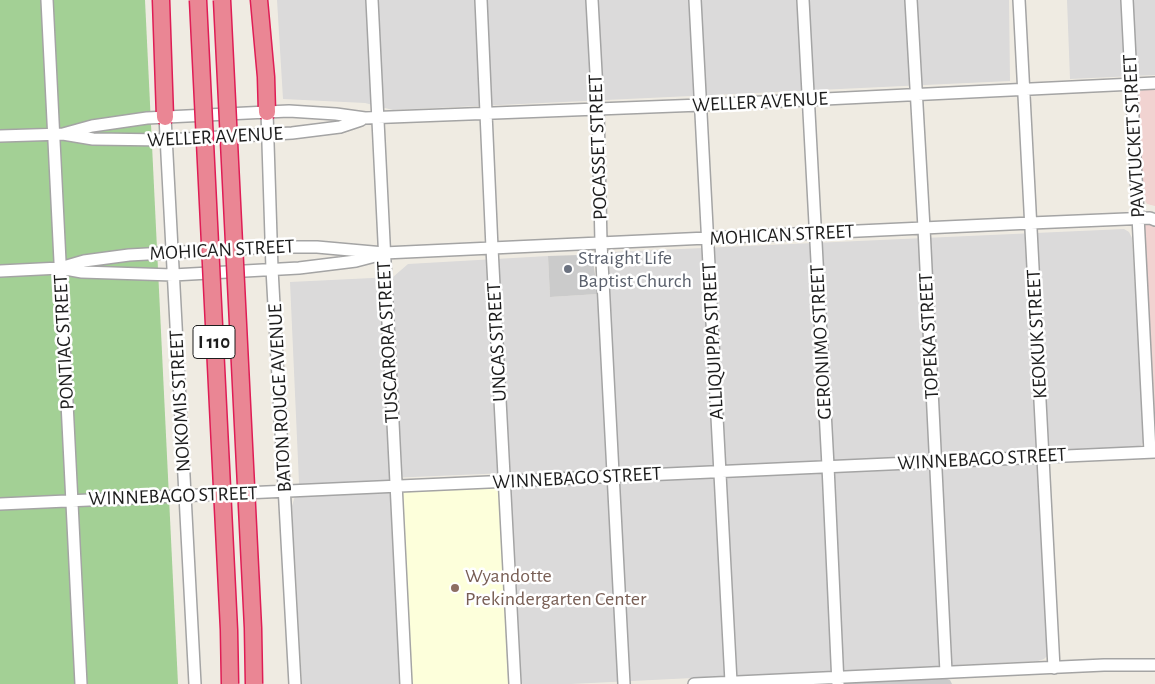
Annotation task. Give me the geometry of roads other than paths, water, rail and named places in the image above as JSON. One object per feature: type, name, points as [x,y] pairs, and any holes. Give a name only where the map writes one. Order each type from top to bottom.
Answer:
[{"type":"highway","points":[[161,0],[165,117]]},
{"type":"highway","name":"I 110","points":[[198,0],[230,684]]},
{"type":"highway","name":"I 110","points":[[222,0],[253,619],[254,684]]},
{"type":"highway","points":[[259,0],[267,112]]},
{"type":"street","name":"PONTIAC STREET","points":[[47,0],[58,134],[60,268],[81,684]]},
{"type":"street","name":"TUSCARORA STREET","points":[[372,0],[406,684]]},
{"type":"street","name":"UNCAS STREET","points":[[481,0],[515,684]]},
{"type":"street","name":"POCASSET STREET","points":[[592,0],[598,109],[601,243],[624,684]]},
{"type":"street","name":"ALLIQUIPPA STREET","points":[[695,0],[730,682]]},
{"type":"street","name":"GERONIMO STREET","points":[[803,0],[828,466],[837,681]]},
{"type":"street","name":"TOPEKA STREET","points":[[911,0],[936,462],[951,672],[957,684]]},
{"type":"street","name":"KEOKUK STREET","points":[[1019,0],[1054,668]]},
{"type":"street","name":"PAWTUCKET STREET","points":[[1128,0],[1132,84],[1149,218],[1153,452]]},
{"type":"street","name":"WELLER AVENUE","points":[[58,134],[92,126],[147,118],[267,112],[298,112],[378,118],[1155,84]]},
{"type":"street","name":"BATON ROUGE AVENUE","points":[[267,112],[272,269],[295,684]]},
{"type":"street","name":"NOKOMIS STREET","points":[[165,117],[195,684]]},
{"type":"street","name":"WELLER AVENUE","points":[[0,136],[58,134],[93,139],[166,140],[267,136],[340,127],[365,118]]},
{"type":"street","name":"MOHICAN STREET","points":[[0,271],[60,268],[129,255],[272,247],[317,246],[384,253],[1149,218]]},
{"type":"street","name":"MOHICAN STREET","points":[[60,268],[82,272],[173,275],[299,268],[356,260],[384,253]]},
{"type":"street","name":"WINNEBAGO STREET","points":[[0,504],[1153,452]]},
{"type":"street","points":[[694,684],[837,681],[951,672],[1155,665]]},
{"type":"place","name":"Straight Life Baptist Church","points":[[568,269]]},
{"type":"place","name":"Wyandotte Prekindergarten Center","points":[[455,588]]}]
